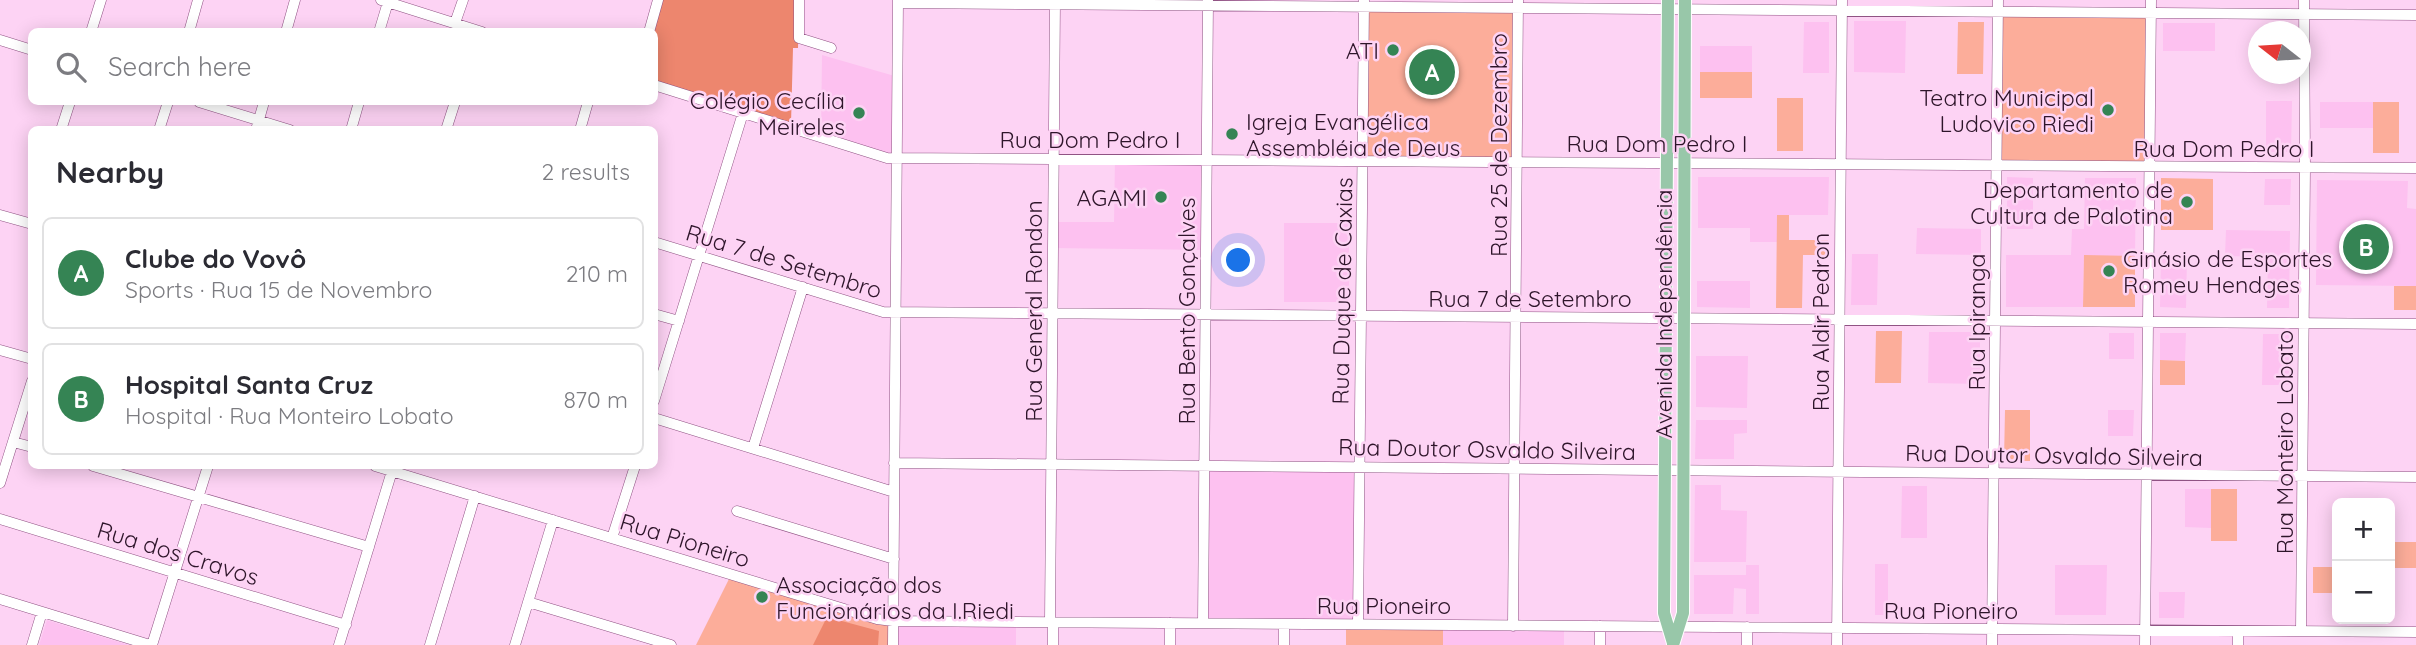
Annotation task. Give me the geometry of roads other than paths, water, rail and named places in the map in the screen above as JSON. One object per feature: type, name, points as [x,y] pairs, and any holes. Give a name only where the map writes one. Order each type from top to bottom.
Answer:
[{"type":"main road","name":"Avenida Independência","points":[[1668,4],[1664,613],[1673,627],[1683,613],[1685,4]]},
{"type":"main road","points":[[1673,627],[1673,644]]},
{"type":"street","points":[[92,28],[101,0]]},
{"type":"street","points":[[190,28],[198,0]]},
{"type":"street","points":[[287,28],[295,0]]},
{"type":"street","points":[[455,23],[463,0]]},
{"type":"street","points":[[650,28],[658,0]]},
{"type":"street","points":[[799,0],[799,38],[831,48]]},
{"type":"street","name":"Rua Ipiranga","points":[[1992,645],[1998,0]]},
{"type":"street","points":[[2145,645],[2151,0]]},
{"type":"street","name":"Rua Monteiro Lobato","points":[[2301,632],[2304,0]]},
{"type":"street","points":[[380,28],[384,1],[469,28]]},
{"type":"street","points":[[893,645],[896,312],[892,158],[898,1],[1842,5],[1997,11],[2416,15]]},
{"type":"street","name":"Rua General Rondon","points":[[1053,645],[1051,464],[1055,2]]},
{"type":"street","name":"Rua Bento Gonçalves","points":[[1203,623],[1208,3]]},
{"type":"street","name":"Rua Duque de Caxias","points":[[1358,624],[1364,3]]},
{"type":"street","name":"Rua 25 de Dezembro","points":[[1513,626],[1518,4]]},
{"type":"street","name":"Rua Aldir Pedron","points":[[1837,645],[1842,5]]},
{"type":"street","points":[[0,40],[28,49]]},
{"type":"street","name":"Rua Dom Pedro I","points":[[658,86],[892,158],[2416,168]]},
{"type":"street","points":[[62,126],[69,105]]},
{"type":"street","points":[[160,126],[167,105]]},
{"type":"street","points":[[207,105],[257,125],[263,105]]},
{"type":"street","points":[[352,126],[358,105]]},
{"type":"street","points":[[447,126],[454,105]]},
{"type":"street","points":[[581,126],[587,105]]},
{"type":"street","points":[[658,388],[743,113]]},
{"type":"street","points":[[0,215],[28,223]]},
{"type":"street","name":"Rua 7 de Setembro","points":[[658,243],[883,312],[2416,324]]},
{"type":"street","points":[[753,448],[803,288]]},
{"type":"street","points":[[658,315],[679,321]]},
{"type":"street","points":[[0,350],[28,358]]},
{"type":"street","points":[[0,483],[28,394]]},
{"type":"street","points":[[658,419],[894,492]]},
{"type":"street","points":[[13,442],[28,446]]},
{"type":"street","name":"Rua Doutor Osvaldo Silveira","points":[[894,463],[2416,477]]},
{"type":"street","points":[[103,469],[369,547]]},
{"type":"street","points":[[0,599],[151,645],[207,469]]},
{"type":"street","name":"Rua Pioneiro","points":[[387,469],[877,619],[893,621],[2416,632]]},
{"type":"street","points":[[612,538],[634,469]]},
{"type":"street","points":[[339,645],[392,471]]},
{"type":"street","points":[[430,645],[475,496]]},
{"type":"street","points":[[737,510],[894,559]]},
{"type":"street","name":"Rua dos Cravos","points":[[0,519],[345,625]]},
{"type":"street","points":[[515,645],[553,520]]},
{"type":"street","points":[[528,602],[671,645]]},
{"type":"street","points":[[32,645],[42,612]]},
{"type":"street","points":[[1170,623],[1170,645]]},
{"type":"street","points":[[1284,624],[1284,645]]},
{"type":"street","points":[[1600,626],[1600,645]]},
{"type":"street","points":[[1747,627],[1747,645]]},
{"type":"street","points":[[2238,631],[2238,645]]},
{"type":"street","points":[[2369,632],[2369,645]]},
{"type":"place","name":"ATI","points":[[1393,50]]},
{"type":"place","name":"Clube do Vovô","points":[[1432,72]]},
{"type":"place","name":"Teatro Municipal Ludovico Riedi","points":[[2108,110]]},
{"type":"place","name":"Colégio Cecília Meireles","points":[[859,113]]},
{"type":"place","name":"Igreja Evangélica Assembléia de Deus","points":[[1232,134]]},
{"type":"place","name":"AGAMI","points":[[1161,197]]},
{"type":"place","name":"Departamento de Cultura de Palotina","points":[[2187,202]]},
{"type":"place","name":"Hospital Santa Cruz","points":[[2366,247]]},
{"type":"place","name":"Ginásio de Esportes Romeu Hendges","points":[[2109,271]]},
{"type":"place","name":"Associação dos Funcionários da I.Riedi","points":[[762,597]]}]
